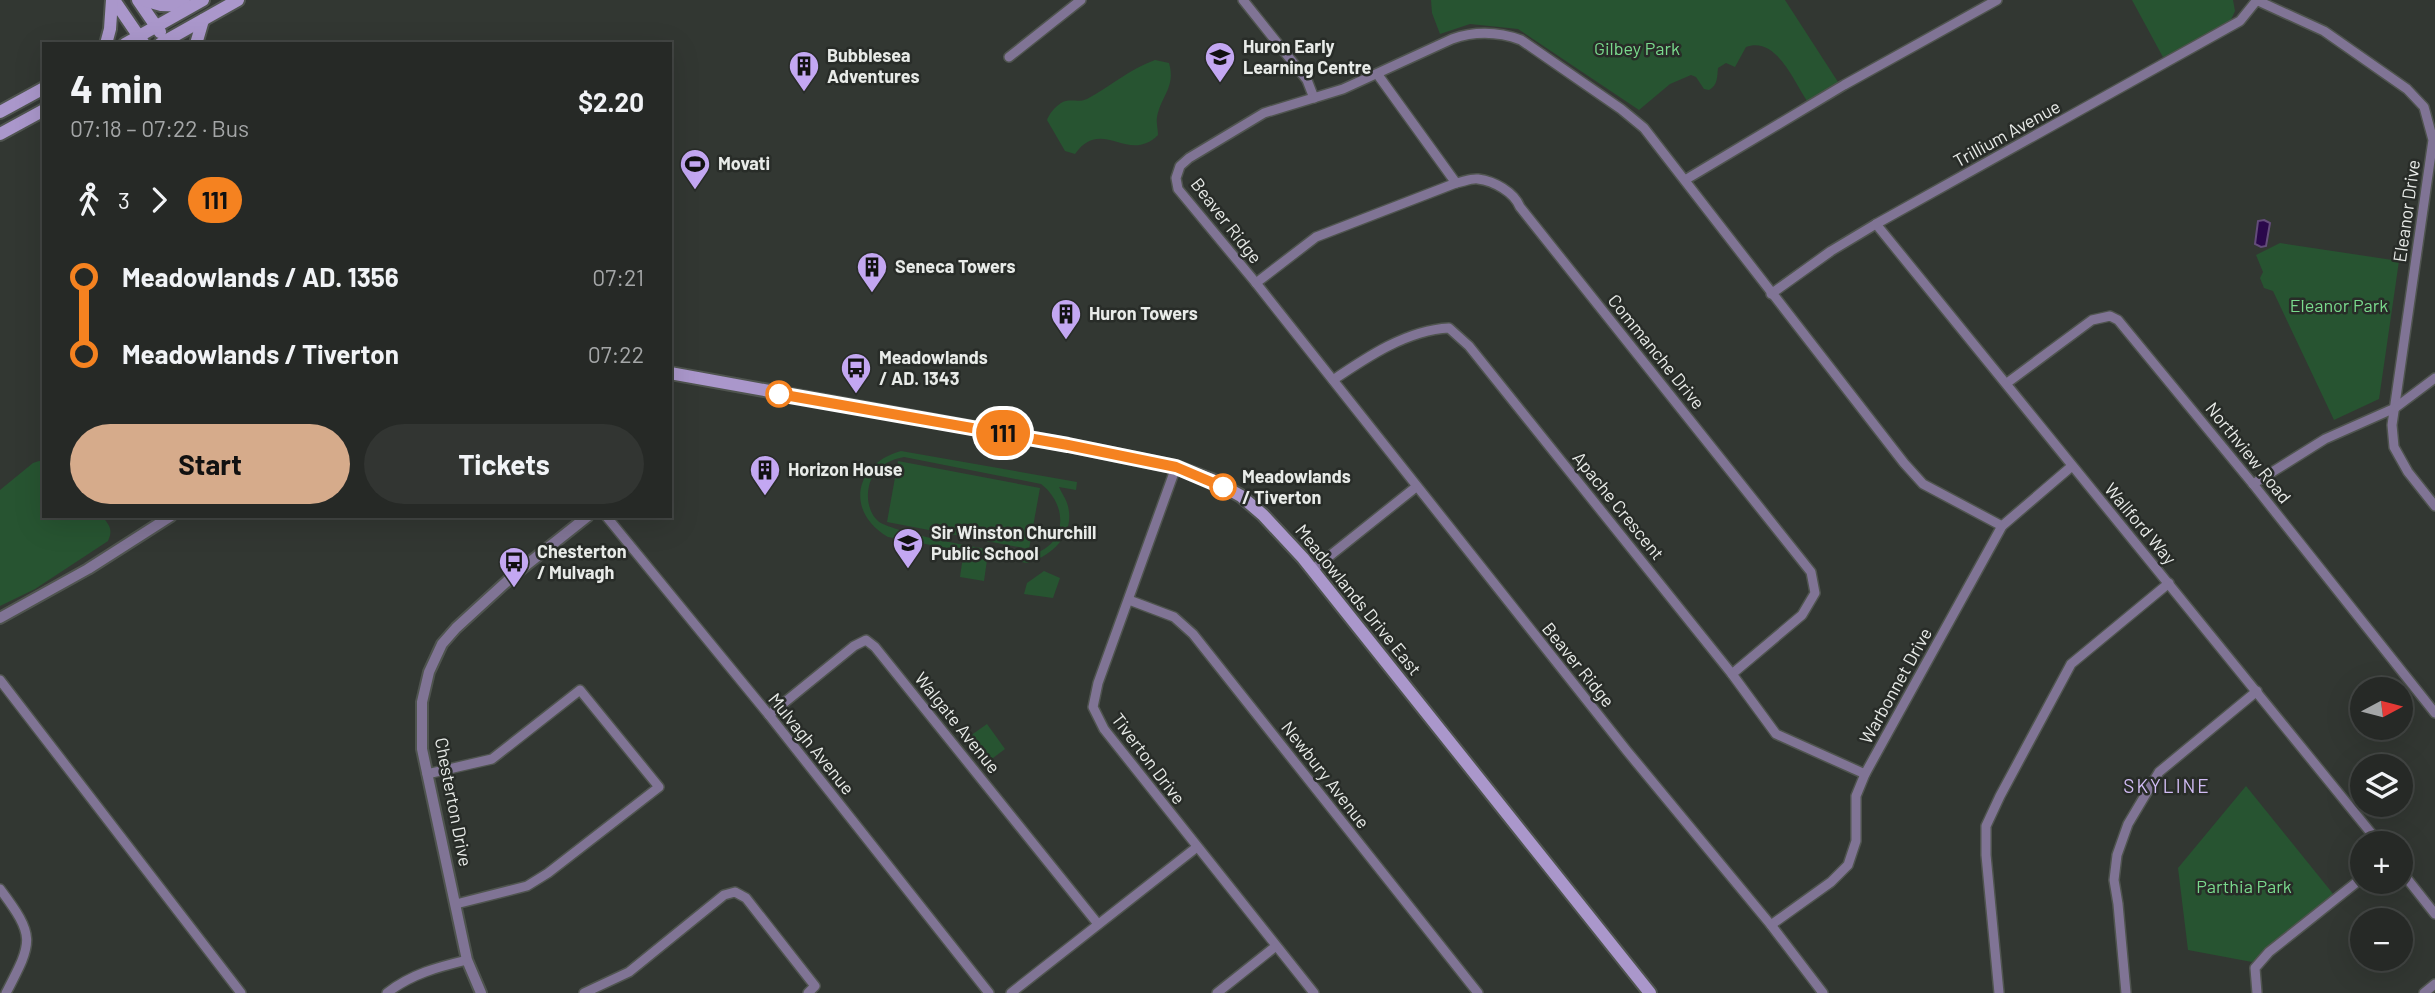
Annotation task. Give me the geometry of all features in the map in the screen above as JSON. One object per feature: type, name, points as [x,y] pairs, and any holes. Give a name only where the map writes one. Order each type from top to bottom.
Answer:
[{"type":"main road","points":[[113,0],[141,40],[156,26],[198,3]]},
{"type":"main road","points":[[107,42],[113,0]]},
{"type":"main road","points":[[138,0],[164,42]]},
{"type":"main road","points":[[144,0],[179,7],[198,3]]},
{"type":"main road","points":[[167,42],[238,0]]},
{"type":"main road","points":[[197,42],[203,20]]},
{"type":"main road","points":[[0,112],[42,89]]},
{"type":"main road","points":[[0,134],[42,111]]},
{"type":"main road","name":"Meadowlands Drive East","points":[[672,373],[1176,467],[1212,480],[1241,496],[1273,524],[1312,570],[1650,993]]},
{"type":"street","points":[[1009,57],[1081,0]]},
{"type":"street","points":[[1243,0],[1307,80],[1314,98]]},
{"type":"street","points":[[1685,180],[1844,85],[1997,0]]},
{"type":"street","name":"Trillium Avenue","points":[[1771,294],[1831,251],[1876,224],[2240,21],[2257,0]]},
{"type":"street","name":"Eleanor Drive","points":[[2257,0],[2324,32],[2362,56],[2407,89],[2424,107],[2432,140],[2392,425],[2394,447],[2408,472],[2435,506]]},
{"type":"street","name":"Beaver Ridge","points":[[1823,993],[1178,189],[1176,178],[1180,166],[1264,113],[1343,89],[1466,34],[1508,36],[1534,47],[1634,119],[1685,180],[1771,294],[1923,484],[2002,526]]},
{"type":"street","points":[[1256,283],[1316,237],[1455,183],[1378,75]]},
{"type":"street","name":"Commanche Drive","points":[[1455,183],[1477,179],[1500,186],[1518,201],[1811,572],[1815,593],[1802,615],[1732,674]]},
{"type":"street","name":"Wallford Way","points":[[1876,224],[2370,831]]},
{"type":"street","name":"Northview Road","points":[[2007,383],[2092,320],[2110,316],[2124,327],[2253,484],[2435,713]]},
{"type":"street","name":"Apache Crescent","points":[[1333,380],[1377,351],[1434,329],[1449,328],[1469,346],[1732,674],[1776,734],[1865,774]]},
{"type":"street","points":[[2253,484],[2325,439],[2395,408],[2435,378]]},
{"type":"street","name":"Warbonnet Drive","points":[[1770,925],[1831,881],[1848,865],[1856,841],[1856,796],[1865,774],[2002,526],[2072,466]]},
{"type":"street","name":"Tiverton Drive","points":[[1176,467],[1098,683],[1093,707],[1104,729],[1314,993]]},
{"type":"street","points":[[1312,570],[1416,487]]},
{"type":"street","points":[[0,618],[88,569],[168,518]]},
{"type":"street","name":"Chesterton Drive","points":[[481,993],[467,960],[427,774],[422,749],[422,702],[429,673],[442,644],[456,628],[514,574],[585,518]]},
{"type":"street","name":"Mulvagh Avenue","points":[[608,518],[769,715],[989,993]]},
{"type":"street","points":[[1993,993],[1999,993],[1986,855],[1986,826],[2071,664],[2169,583]]},
{"type":"street","name":"Newbury Avenue","points":[[1129,600],[1174,617],[1193,634],[1478,993]]},
{"type":"street","name":"Walgate Avenue","points":[[769,715],[854,646],[866,640],[875,647],[1098,924]]},
{"type":"street","points":[[0,680],[241,993]]},
{"type":"street","points":[[427,774],[492,759],[580,690],[659,788],[527,886],[456,904]]},
{"type":"street","points":[[2126,993],[2114,880],[2118,855],[2128,824],[2159,772],[2258,691]]},
{"type":"street","points":[[1011,993],[1197,847]]},
{"type":"street","points":[[2413,886],[2435,914]]},
{"type":"street","points":[[2257,993],[2255,968],[2269,952],[2350,888]]},
{"type":"street","points":[[0,889],[20,915],[28,938],[23,961],[6,993]]},
{"type":"street","points":[[584,993],[629,972],[724,895],[735,892],[746,898],[815,986],[808,993]]},
{"type":"street","points":[[1217,993],[1276,946]]},
{"type":"street","points":[[387,993],[403,980],[430,969],[467,960]]},
{"type":"street","points":[[2424,993],[2435,984]]},
{"type":"green space","name":"Gilbey Park","points":[[1431,0],[1785,0],[1838,82],[1807,101],[1775,54],[1757,45],[1746,47],[1735,67],[1726,63],[1718,68],[1716,83],[1709,90],[1704,89],[1696,77],[1691,75],[1670,84],[1639,110],[1518,29],[1470,24],[1440,34],[1432,13]]},
{"type":"green space","points":[[2132,0],[2233,0],[2235,11],[2230,22],[2164,59]]},
{"type":"green space","points":[[1155,60],[1169,63],[1171,71],[1171,79],[1157,117],[1158,135],[1147,143],[1136,145],[1095,139],[1075,154],[1065,151],[1047,120],[1054,109],[1064,102],[1087,99]]},
{"type":"green space","name":"Eleanor Park","points":[[2280,243],[2399,261],[2379,399],[2334,420],[2273,291],[2264,288],[2260,278],[2263,272],[2256,255]]},
{"type":"green space","points":[[901,451],[1077,482],[1076,490],[1059,487],[1069,514],[1066,533],[1054,549],[1027,563],[888,537],[874,527],[865,515],[861,502],[865,477],[873,466],[885,457]],"holes":[[[904,457],[1041,484],[1055,501],[1060,521],[1054,540],[1036,553],[1006,552],[906,532],[878,521],[870,510],[868,500],[869,486],[877,470],[892,460]]]},
{"type":"green space","points":[[898,461],[1040,488],[1029,549],[887,522]]},
{"type":"green space","points":[[42,462],[42,518],[103,518],[110,528],[110,537],[108,541],[35,589],[0,606],[0,490],[33,463]]},
{"type":"green space","points":[[963,556],[987,560],[984,581],[960,577]]},
{"type":"green space","points":[[1044,571],[1060,578],[1053,598],[1024,594],[1027,583]]},
{"type":"green space","points":[[987,724],[1005,749],[989,761],[970,736]]},
{"type":"green space","name":"Parthia Park","points":[[2246,786],[2334,895],[2252,962],[2188,950],[2178,868]]},
{"type":"shaded area","points":[[2258,221],[2270,223],[2266,246],[2261,247],[2255,244]]},
{"type":"bus line","name":"111","points":[[779,394],[1068,445],[1176,467],[1212,480],[1223,487]]},
{"type":"place","name":"Huron Early Learning Centre","points":[[1220,84]]},
{"type":"place","name":"Bubblesea Adventures","points":[[804,93]]},
{"type":"place","name":"Movati","points":[[695,191]]},
{"type":"place","name":"Seneca Towers","points":[[872,294]]},
{"type":"place","name":"Huron Towers","points":[[1066,341]]},
{"type":"place","name":"Meadowlands / AD. 1343","points":[[856,395]]},
{"type":"place","name":"Meadowlands / Tiverton","points":[[1223,487]]},
{"type":"place","name":"Horizon House","points":[[765,497]]},
{"type":"place","name":"Sir Winston Churchill Public School","points":[[908,570]]},
{"type":"place","name":"Chesterton / Mulvagh","points":[[514,589]]},
{"type":"district","name":"SKYLINE","points":[[2167,786]]}]
